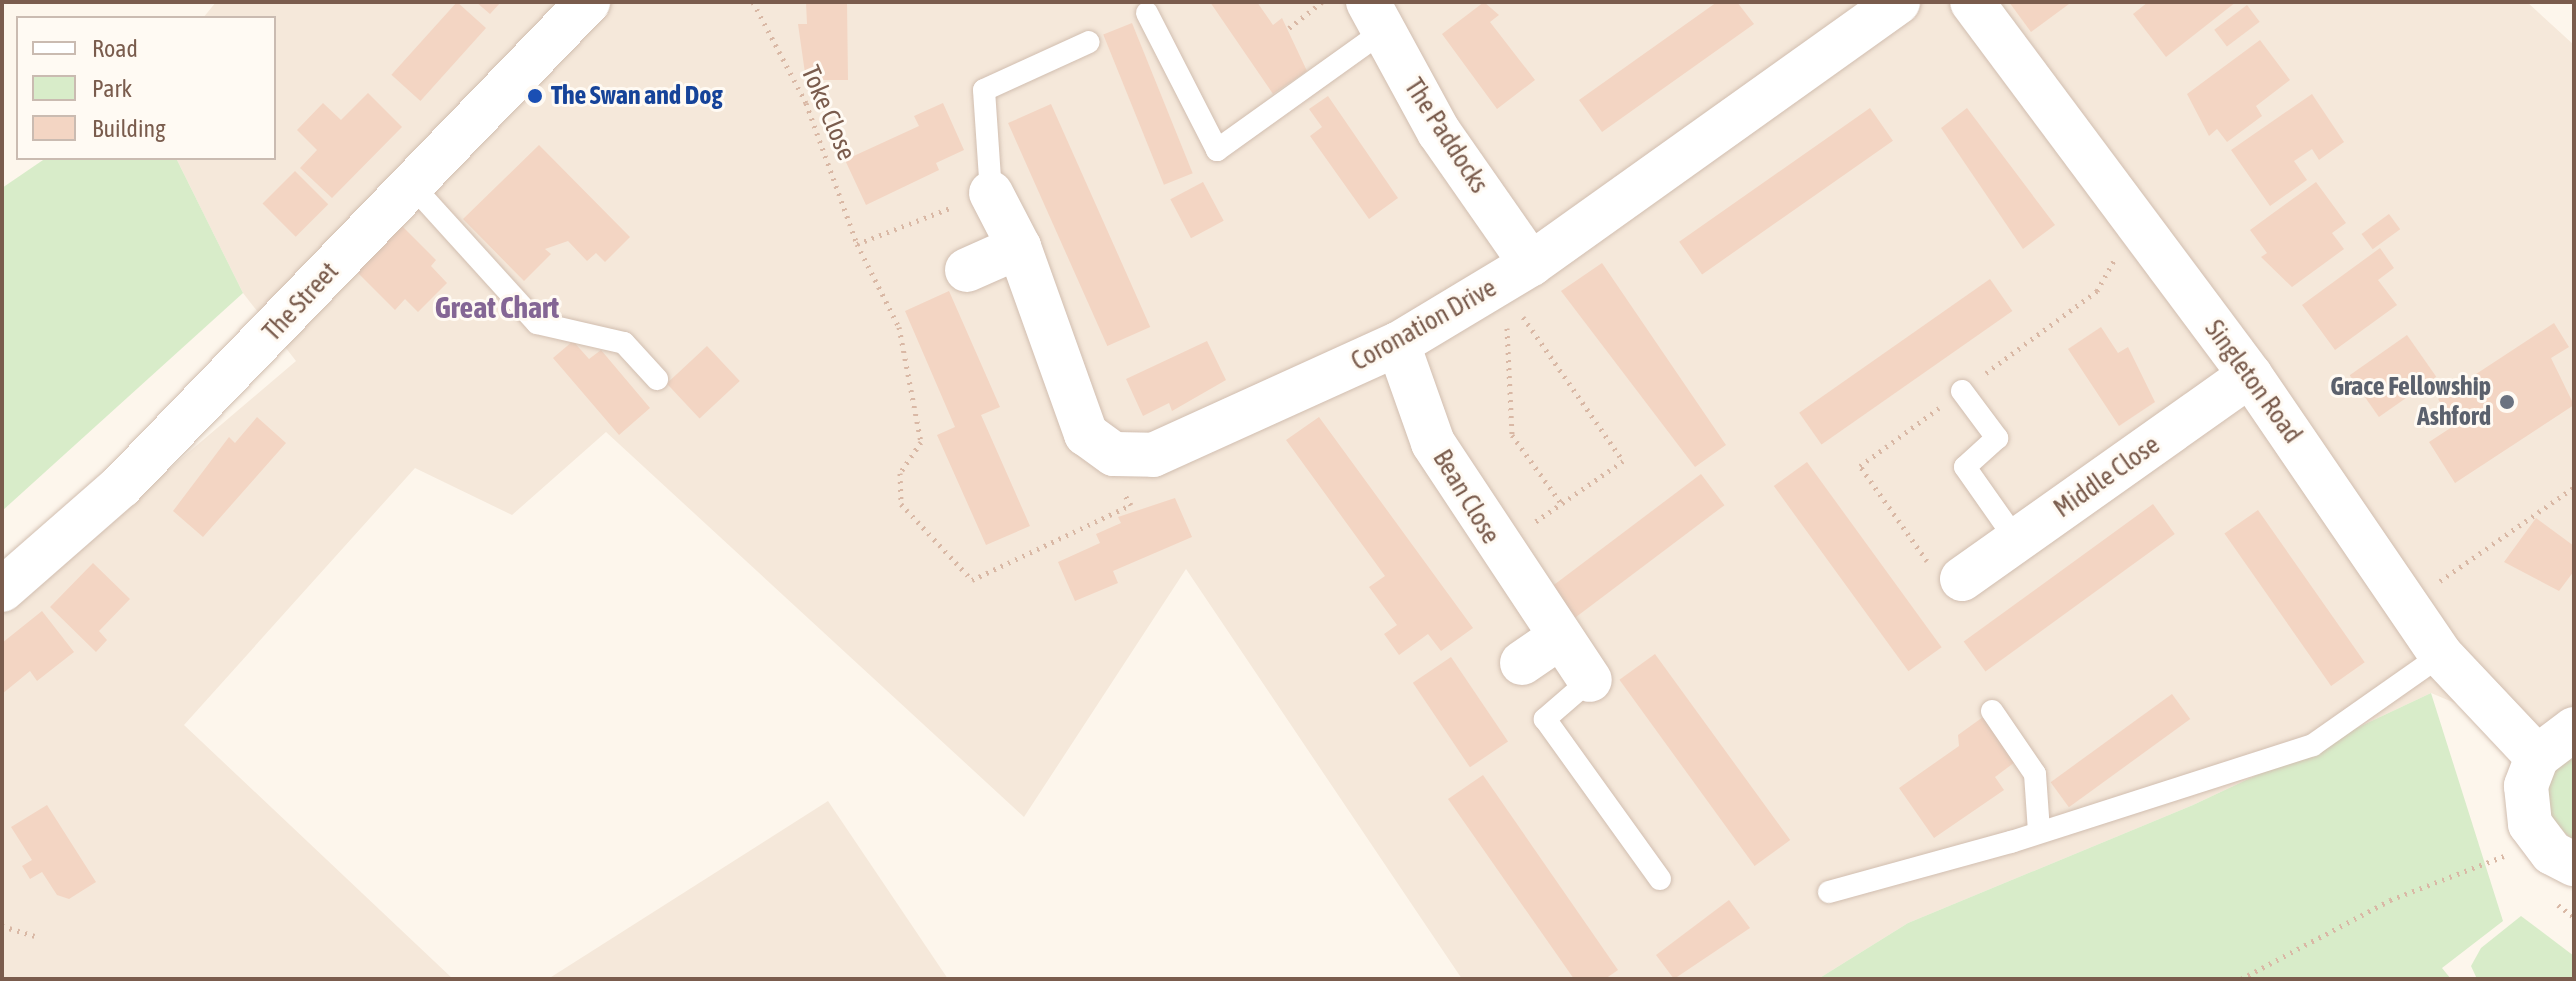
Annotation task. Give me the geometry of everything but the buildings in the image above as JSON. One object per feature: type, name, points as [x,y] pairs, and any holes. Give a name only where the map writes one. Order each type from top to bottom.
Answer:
[{"type":"street","name":"The Street","points":[[2,590],[121,486],[410,183],[588,2]]},
{"type":"street","name":"Coronation Drive","points":[[1097,443],[1114,454],[1153,455],[1518,288],[1898,2]]},
{"type":"street","name":"Singleton Road","points":[[1972,2],[2250,375],[2441,655],[2537,757]]},
{"type":"street","name":"The Paddocks","points":[[1375,17],[1439,132],[1518,288]]},
{"type":"street","points":[[991,193],[1019,247],[1077,417],[1097,443]]},
{"type":"street","points":[[967,270],[1019,247]]},
{"type":"street","name":"Bean Close","points":[[1398,344],[1433,443],[1496,548],[1590,680]]},
{"type":"street","name":"Middle Close","points":[[1962,579],[2250,375]]},
{"type":"street","points":[[1522,663],[1560,637]]},
{"type":"street","points":[[2574,729],[2537,757],[2526,786],[2530,824],[2552,853],[2574,864]]},
{"type":"lane","points":[[1147,13],[1217,150],[1375,17]]},
{"type":"lane","points":[[991,193],[984,90],[1089,42]]},
{"type":"lane","points":[[410,183],[537,323],[624,343],[657,379]]},
{"type":"lane","points":[[1962,391],[1997,438],[1965,467],[2017,541]]},
{"type":"lane","points":[[1829,892],[2039,831],[2313,745],[2441,655]]},
{"type":"lane","points":[[1590,680],[1545,719],[1660,879]]},
{"type":"lane","points":[[1992,711],[2035,774],[2039,831]]},
{"type":"path","name":"Toke Close","points":[[753,2],[806,103],[857,244],[899,327],[921,442],[900,473],[901,504],[972,580],[1131,505],[1097,443]]},
{"type":"path","points":[[1289,28],[1322,2]]},
{"type":"path","points":[[857,244],[991,193]]},
{"type":"path","points":[[1496,548],[1623,461],[1518,288]]},
{"type":"path","points":[[1518,288],[1507,325],[1512,435],[1561,503]]},
{"type":"path","points":[[2407,605],[2574,487]]},
{"type":"path","points":[[2241,979],[2390,900],[2508,854]]},
{"type":"path","points":[[2,926],[35,936]]},
{"type":"shaded area","points":[[216,2],[2527,2],[2574,45],[2574,753],[2431,693],[2193,805],[1908,923],[1818,979],[1462,979],[1186,569],[1024,817],[606,432],[512,515],[415,468],[184,725],[453,979],[2,979],[2,611],[296,361],[243,293],[177,160],[276,160],[276,16],[205,16]]},
{"type":"shaded area","points":[[828,801],[948,979],[548,979]]},
{"type":"green space","points":[[43,160],[177,160],[243,293],[2,511],[2,188]]},
{"type":"green space","points":[[2431,693],[2503,921],[2442,968],[2451,979],[1818,979],[1908,923],[2193,805]]},
{"type":"green space","points":[[2574,747],[2574,843],[2548,814],[2547,781]]},
{"type":"green space","points":[[2521,916],[2574,956],[2574,979],[2477,979],[2471,966],[2481,948]]},
{"type":"place","name":"The Swan and Dog","points":[[535,96]]},
{"type":"place","name":"Grace Fellowship Ashford","points":[[2507,402]]},
{"type":"district","name":"Great Chart","points":[[497,307]]}]
